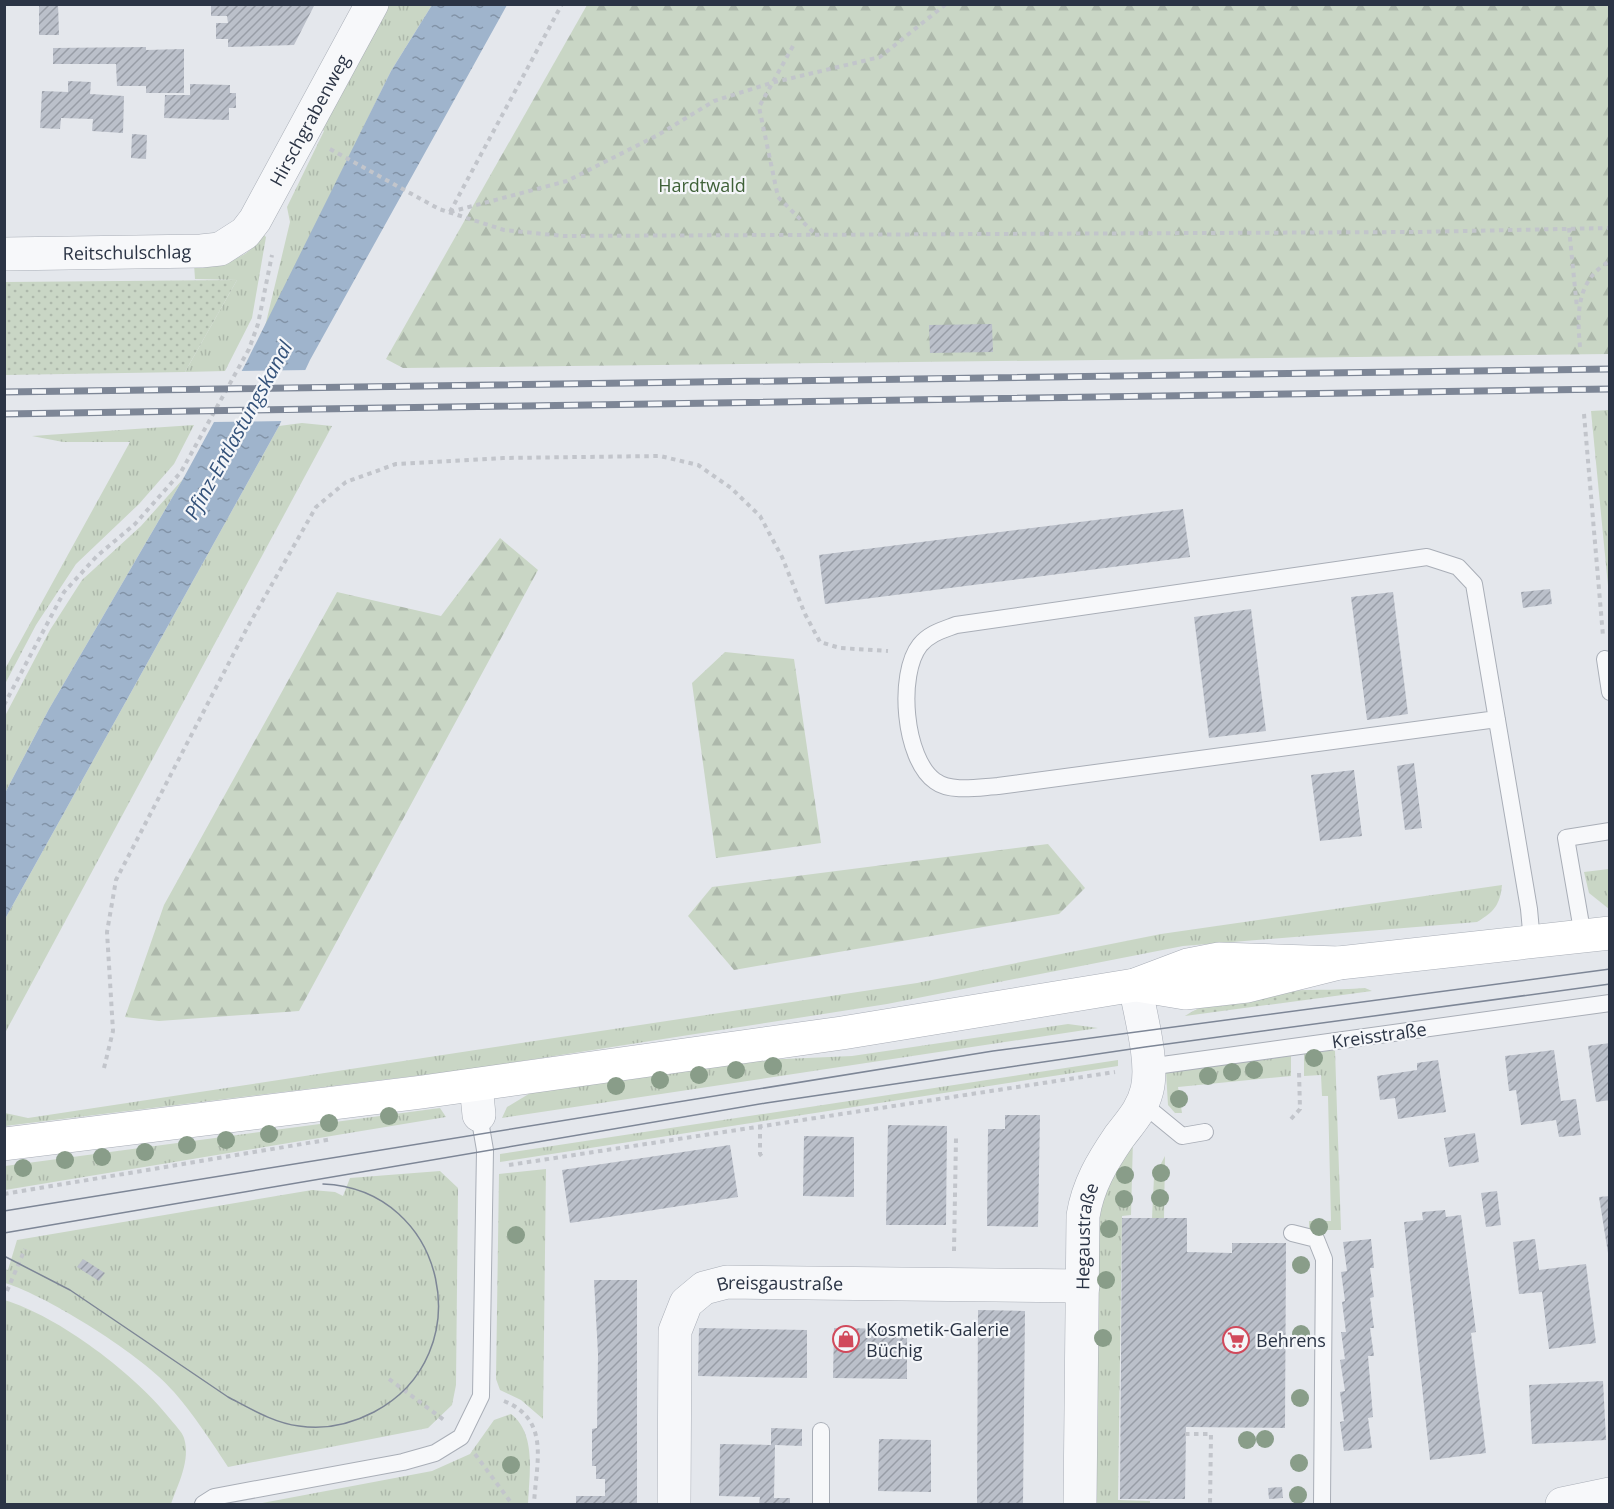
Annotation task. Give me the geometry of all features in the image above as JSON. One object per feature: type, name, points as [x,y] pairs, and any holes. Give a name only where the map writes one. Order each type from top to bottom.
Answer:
[{"type":"street","name":"Hirschgrabenweg","points":[[245,233],[255,220],[298,143],[372,4]]},
{"type":"street","name":"Reitschulschlag","points":[[4,254],[201,251],[220,249],[245,233]]},
{"type":"street","points":[[4,1144],[478,1100],[842,1033],[1135,985],[1188,965],[1219,959],[1339,963],[1596,934]]},
{"type":"street","name":"Hegaustraße","points":[[1080,1504],[1083,1216],[1087,1193],[1095,1174],[1143,1104],[1149,1080],[1135,985]]},
{"type":"street","name":"Breisgaustraße","points":[[674,1504],[675,1331],[686,1303],[704,1288],[727,1282],[1083,1286]]},
{"type":"street","points":[[1562,1504],[1610,1494]]},
{"type":"lane","points":[[1497,718],[998,786],[956,788],[936,782],[919,762],[907,717],[906,677],[920,645],[934,633],[956,625],[1427,557],[1458,567],[1474,584],[1497,718],[1529,909],[1532,942]]},
{"type":"lane","points":[[1605,659],[1610,692]]},
{"type":"lane","points":[[1596,934],[1566,838],[1610,831]]},
{"type":"lane","name":"Kreisstraße","points":[[1148,1067],[1610,1003]]},
{"type":"lane","points":[[203,1504],[213,1497],[403,1462],[435,1453],[461,1437],[481,1396],[484,1168],[478,1100]]},
{"type":"lane","points":[[1143,1104],[1182,1136],[1205,1132]]},
{"type":"lane","points":[[1292,1233],[1316,1239],[1324,1259],[1322,1504]]},
{"type":"lane","points":[[821,1431],[821,1504]]},
{"type":"path","points":[[449,212],[562,4]]},
{"type":"path","points":[[449,212],[567,181],[658,135],[714,101],[771,83],[880,57],[946,4]]},
{"type":"path","points":[[793,46],[759,107],[778,197],[816,235]]},
{"type":"path","points":[[319,143],[439,209],[504,230],[563,236],[1405,232],[1610,228]]},
{"type":"path","points":[[1569,228],[1580,347]]},
{"type":"path","points":[[4,705],[64,592],[97,556],[135,524],[181,472],[249,349],[258,324],[272,250]]},
{"type":"path","points":[[1577,311],[1583,291],[1592,277],[1610,261]]},
{"type":"path","points":[[1584,414],[1605,659]]},
{"type":"path","points":[[104,1068],[112,1031],[107,932],[116,880],[247,628],[316,507],[346,482],[396,464],[502,458],[660,456],[698,465],[731,488],[760,516],[782,557],[805,614],[820,642],[840,648],[917,653]]},
{"type":"path","points":[[1291,1119],[1300,1109],[1298,1046]]},
{"type":"path","points":[[484,1168],[1148,1067]]},
{"type":"path","points":[[760,1125],[760,1154],[764,1160]]},
{"type":"path","points":[[953,1285],[956,1138]]},
{"type":"path","points":[[4,1194],[334,1139]]},
{"type":"path","points":[[7,1291],[25,1249]]},
{"type":"path","points":[[389,1379],[437,1415],[461,1437],[512,1504]]},
{"type":"path","points":[[481,1396],[499,1399],[518,1407],[531,1420],[537,1436],[534,1504]]},
{"type":"path","points":[[1185,1434],[1211,1434],[1210,1504]]},
{"type":"green space","points":[[380,5],[432,5],[391,71],[264,331],[290,222],[287,207],[324,131],[316,125]]},
{"type":"green space","name":"Hardtwald","points":[[587,5],[1609,5],[1609,354],[403,368],[386,359]]},
{"type":"green space","points":[[263,234],[266,237],[252,318],[225,371],[185,372],[237,280],[195,279],[194,264],[225,261],[242,256],[256,244]]},
{"type":"green space","points":[[237,280],[185,372],[5,375],[5,282]]},
{"type":"green space","points":[[1610,410],[1609,596],[1591,411]]},
{"type":"green space","points":[[302,423],[332,426],[5,1033],[5,919],[279,426]]},
{"type":"green space","points":[[194,425],[174,464],[139,504],[76,564],[36,625],[5,684],[5,669],[130,442],[63,442],[32,436]]},
{"type":"green space","points":[[183,479],[49,709],[5,793],[5,716],[50,630],[82,580],[141,526]]},
{"type":"green space","points":[[500,538],[538,570],[299,1011],[159,1021],[125,1017],[164,905],[337,592],[441,616]]},
{"type":"green space","points":[[725,652],[794,659],[821,843],[716,858],[692,683]]},
{"type":"green space","points":[[1048,844],[1085,888],[1059,914],[734,970],[688,916],[712,887]]},
{"type":"green space","points":[[1610,869],[1609,909],[1589,893],[1584,872]]},
{"type":"green space","points":[[1502,885],[1500,898],[1495,907],[1477,922],[1183,946],[887,1004],[472,1069],[5,1126],[5,1113],[28,1118],[917,983],[1161,934]]},
{"type":"green space","points":[[1365,988],[1372,991],[1185,1016],[1226,998],[1249,994]]},
{"type":"green space","points":[[1068,1024],[1098,1028],[502,1118],[507,1107],[532,1092],[760,1060],[852,1056]]},
{"type":"green space","points":[[1335,1050],[1341,1230],[1309,1230],[1309,1221],[1331,1221],[1328,1096],[1322,1096],[1321,1075],[1304,1076],[1304,1054]]},
{"type":"green space","points":[[1291,1056],[1291,1076],[1178,1087],[1182,1113],[1175,1113],[1168,1105],[1166,1072]]},
{"type":"green space","points":[[1118,1060],[1118,1066],[500,1162],[500,1154]]},
{"type":"green space","points":[[440,1108],[446,1117],[5,1190],[5,1166]]},
{"type":"green space","points":[[1133,1139],[1131,1215],[1122,1216],[1118,1500],[1150,1501],[1150,1504],[1097,1504],[1093,1494],[1094,1213]]},
{"type":"green space","points":[[1165,1156],[1164,1218],[1152,1218],[1154,1177]]},
{"type":"green space","points":[[546,1169],[543,1419],[521,1400],[500,1390],[496,1379],[499,1174]]},
{"type":"green space","points":[[440,1171],[458,1188],[456,1385],[452,1405],[428,1428],[228,1467],[174,1392],[141,1362],[70,1314],[5,1283],[4,1269],[8,1270],[17,1240],[312,1190],[335,1192],[343,1196],[350,1178]]},
{"type":"green space","points":[[4,1300],[48,1319],[95,1349],[138,1385],[182,1433],[186,1446],[185,1463],[171,1504],[5,1504]]},
{"type":"green space","points":[[511,1414],[525,1432],[528,1444],[530,1468],[528,1504],[257,1504],[432,1471],[470,1454],[494,1420]]},
{"type":"water","name":"Pfinz-Entlastungskanal","points":[[432,5],[507,5],[310,360],[279,426],[5,919],[5,793],[49,709],[183,479],[246,363],[391,71]]},
{"type":"pier","points":[[309,370],[285,421],[211,422],[239,371]]},
{"type":"building","points":[[39,4],[58,4],[59,35],[39,35]]},
{"type":"building","points":[[211,4],[315,4],[294,45],[228,47],[228,39],[216,39],[216,23],[228,23],[227,16],[211,16]]},
{"type":"building","points":[[146,47],[146,50],[184,49],[184,93],[146,93],[146,86],[117,86],[116,64],[53,64],[53,48]]},
{"type":"building","points":[[68,81],[91,82],[90,94],[124,96],[123,133],[92,131],[93,119],[61,118],[60,129],[40,128],[42,91],[68,92]]},
{"type":"building","points":[[190,84],[230,85],[230,93],[236,93],[236,108],[229,108],[229,120],[164,118],[165,95],[190,95]]},
{"type":"building","points":[[132,134],[147,135],[146,159],[131,158]]},
{"type":"building","points":[[992,324],[993,352],[930,353],[929,325]]},
{"type":"building","points":[[1183,509],[1190,557],[825,604],[819,555]]},
{"type":"building","points":[[1550,589],[1552,604],[1523,608],[1521,592]]},
{"type":"building","points":[[1393,592],[1408,714],[1367,720],[1351,597]]},
{"type":"building","points":[[1251,609],[1266,731],[1209,738],[1194,617]]},
{"type":"building","points":[[1414,763],[1422,828],[1405,830],[1397,766]]},
{"type":"building","points":[[1354,770],[1362,836],[1320,841],[1311,775]]},
{"type":"building","points":[[1610,1043],[1610,1100],[1596,1102],[1588,1046]]},
{"type":"building","points":[[1554,1050],[1561,1101],[1576,1099],[1581,1135],[1559,1137],[1556,1120],[1521,1125],[1516,1090],[1509,1091],[1505,1056]]},
{"type":"building","points":[[1438,1060],[1446,1112],[1398,1119],[1395,1098],[1380,1100],[1377,1076],[1417,1070],[1417,1063]]},
{"type":"building","points":[[1005,1115],[1040,1115],[1038,1227],[987,1226],[988,1129],[1005,1129]]},
{"type":"building","points":[[888,1125],[947,1126],[946,1225],[886,1225]]},
{"type":"building","points":[[1475,1133],[1479,1162],[1449,1167],[1444,1138]]},
{"type":"building","points":[[804,1136],[854,1137],[854,1197],[803,1196]]},
{"type":"building","points":[[730,1145],[738,1197],[570,1223],[562,1170]]},
{"type":"building","points":[[1497,1191],[1501,1225],[1486,1227],[1481,1193]]},
{"type":"building","points":[[1610,1196],[1610,1253],[1608,1253],[1599,1197]]},
{"type":"building","points":[[1445,1210],[1446,1217],[1461,1215],[1476,1332],[1471,1333],[1486,1453],[1430,1460],[1404,1222],[1423,1220],[1422,1212]]},
{"type":"building","points":[[1122,1218],[1187,1218],[1187,1252],[1232,1253],[1232,1243],[1286,1243],[1285,1428],[1186,1427],[1185,1499],[1120,1499]]},
{"type":"building","points":[[1371,1239],[1374,1268],[1370,1268],[1374,1297],[1370,1298],[1374,1328],[1370,1328],[1374,1356],[1368,1356],[1373,1417],[1368,1418],[1372,1448],[1344,1451],[1340,1422],[1344,1421],[1340,1392],[1345,1391],[1340,1360],[1345,1359],[1341,1332],[1346,1332],[1341,1272],[1347,1271],[1343,1242]]},
{"type":"building","points":[[1535,1239],[1539,1270],[1586,1264],[1596,1343],[1549,1349],[1542,1292],[1519,1294],[1513,1242]]},
{"type":"building","points":[[83,1259],[105,1273],[99,1281],[77,1267]]},
{"type":"building","points":[[594,1280],[637,1280],[637,1504],[576,1504],[576,1496],[605,1496],[605,1479],[596,1479],[596,1466],[592,1466],[592,1429],[597,1428],[598,1354]]},
{"type":"building","points":[[978,1310],[1025,1311],[1023,1504],[977,1504]]},
{"type":"building","points":[[699,1328],[807,1330],[807,1378],[698,1376]]},
{"type":"building","points":[[834,1328],[907,1329],[907,1379],[833,1378]]},
{"type":"building","points":[[1603,1381],[1606,1440],[1532,1444],[1529,1385]]},
{"type":"building","points":[[771,1428],[802,1429],[802,1446],[775,1445],[774,1498],[790,1498],[790,1504],[759,1504],[760,1497],[719,1496],[720,1444],[771,1445]]},
{"type":"building","points":[[879,1439],[931,1440],[931,1492],[878,1491]]},
{"type":"building","points":[[1282,1487],[1283,1498],[1269,1499],[1268,1488]]},
{"type":"tram line","points":[[4,1211],[993,1051],[1610,969]]},
{"type":"tram line","points":[[4,1233],[766,1103],[1145,1047],[1610,984]]},
{"type":"tram line","points":[[4,1256],[70,1290],[228,1397],[254,1411],[272,1419],[299,1426],[338,1425],[374,1412],[408,1386],[429,1353],[438,1316],[436,1278],[422,1243],[398,1214],[365,1193],[323,1184]]},
{"type":"railway","points":[[4,392],[1610,369]]},
{"type":"railway","points":[[4,414],[1610,389]]},
{"type":"place","name":"Kosmetik-Galerie Büchig","points":[[846,1339]]},
{"type":"place","name":"Behrens","points":[[1236,1340]]}]
